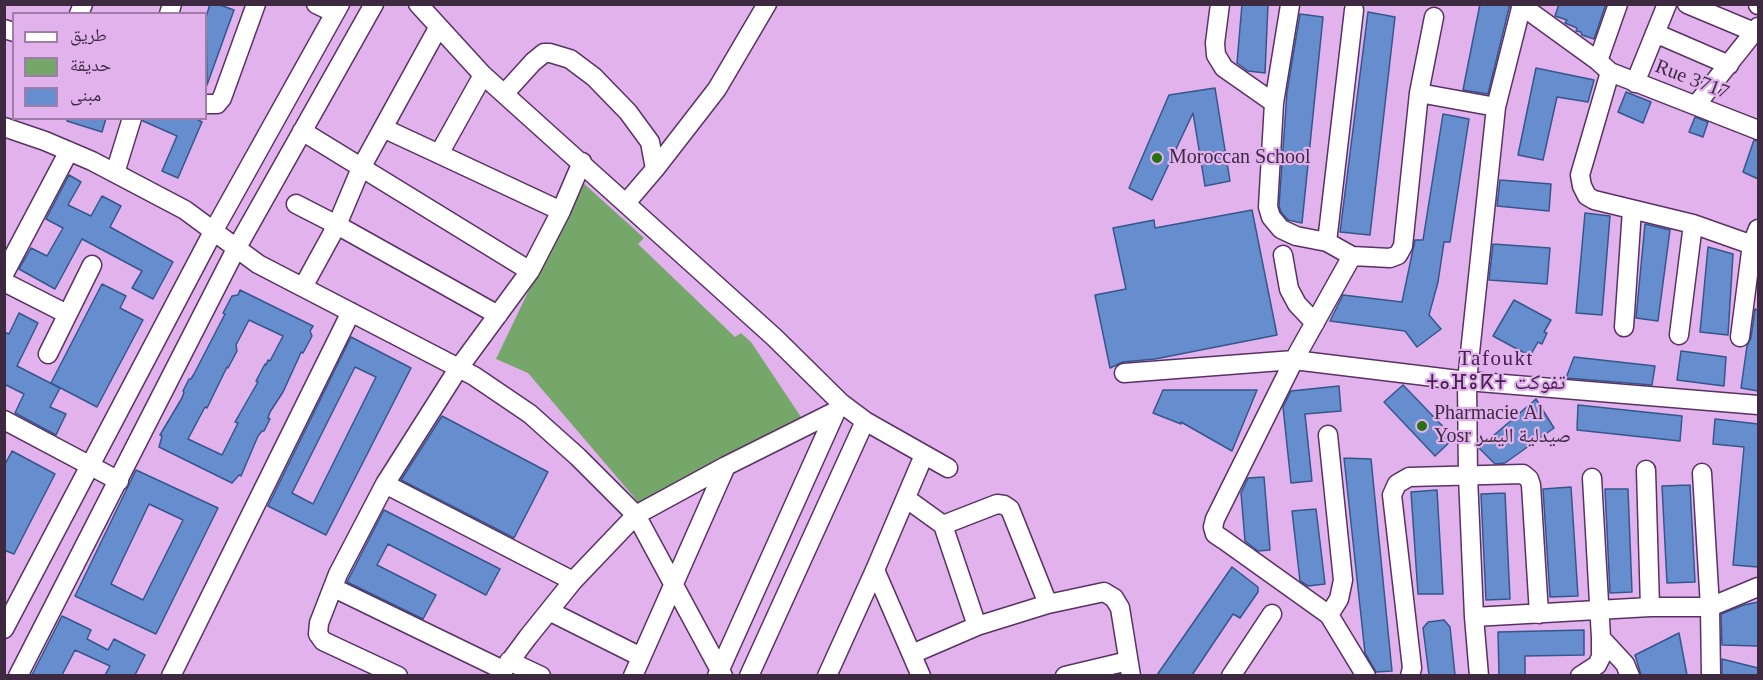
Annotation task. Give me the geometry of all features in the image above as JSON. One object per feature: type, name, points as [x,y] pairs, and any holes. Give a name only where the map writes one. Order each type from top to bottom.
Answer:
[{"type":"street","points":[[207,104],[217,104],[222,98],[256,4]]},
{"type":"street","points":[[4,629],[214,230],[337,9],[316,4]]},
{"type":"street","points":[[18,675],[236,249],[374,4]]},
{"type":"street","points":[[418,4],[483,75],[774,337],[838,407],[948,468]]},
{"type":"street","points":[[626,203],[717,89],[767,4]]},
{"type":"street","points":[[1220,4],[1215,44],[1216,55],[1224,68],[1274,103]]},
{"type":"street","points":[[1618,4],[1580,175],[1582,186],[1587,195],[1594,200],[1756,240],[1740,337]]},
{"type":"street","points":[[1635,83],[1667,4]]},
{"type":"street","points":[[1687,4],[1756,30],[1696,105]]},
{"type":"street","points":[[1290,5],[1274,103],[1268,207],[1271,217],[1281,229],[1296,236],[1327,242],[1352,256],[1390,258],[1398,255],[1403,246],[1419,93],[1434,17]]},
{"type":"street","points":[[1479,675],[1468,476],[1467,381],[1496,107],[1522,5]]},
{"type":"street","name":"Rue 3717","points":[[1522,5],[1604,66],[1635,83],[1758,130]]},
{"type":"street","points":[[1327,242],[1354,10]]},
{"type":"street","points":[[303,287],[337,225],[361,168],[438,28]]},
{"type":"street","points":[[1655,33],[1729,65]]},
{"type":"street","points":[[504,94],[542,53],[550,52],[570,59],[594,77],[610,93],[645,134],[650,142],[655,169]]},
{"type":"street","points":[[439,154],[483,75]]},
{"type":"street","points":[[1419,93],[1496,107]]},
{"type":"street","points":[[115,173],[131,120]]},
{"type":"street","points":[[4,127],[69,151],[185,210],[258,264],[494,388],[530,414],[579,457],[636,515],[720,674]]},
{"type":"street","points":[[383,128],[561,211]]},
{"type":"street","points":[[302,131],[530,271]]},
{"type":"street","points":[[4,274],[69,151]]},
{"type":"street","points":[[398,675],[320,639],[317,632],[319,624],[338,574],[385,484],[458,369],[530,271],[561,211],[582,162]]},
{"type":"street","points":[[296,204],[498,315]]},
{"type":"street","points":[[1624,327],[1632,210]]},
{"type":"street","points":[[1679,335],[1693,224]]},
{"type":"street","points":[[1283,255],[1289,289],[1297,304],[1315,323]]},
{"type":"street","points":[[1352,256],[1294,360],[1213,527],[1215,534],[1329,615],[1366,675]]},
{"type":"street","points":[[48,354],[92,265]]},
{"type":"street","points":[[4,282],[67,314]]},
{"type":"street","points":[[171,675],[351,312]]},
{"type":"street","points":[[1124,373],[1294,360],[1467,381],[1758,405]]},
{"type":"street","points":[[504,669],[573,581],[636,515],[838,407]]},
{"type":"street","points":[[720,674],[838,407]]},
{"type":"street","points":[[4,420],[119,481]]},
{"type":"street","points":[[749,675],[865,421]]},
{"type":"street","points":[[1328,435],[1344,580],[1339,599],[1329,615]]},
{"type":"street","points":[[827,675],[907,499],[924,455]]},
{"type":"street","points":[[633,675],[726,465]]},
{"type":"street","points":[[1646,470],[1650,607]]},
{"type":"street","points":[[1702,473],[1710,607],[1711,675]]},
{"type":"street","points":[[1410,675],[1412,668],[1392,495],[1397,484],[1409,477],[1523,474],[1529,479],[1532,485],[1539,614]]},
{"type":"street","points":[[1580,675],[1590,671],[1601,657],[1592,478]]},
{"type":"street","points":[[385,484],[573,581]]},
{"type":"street","points":[[907,499],[942,525],[977,626]]},
{"type":"street","points":[[942,525],[997,504],[1010,509],[1048,604]]},
{"type":"street","points":[[875,570],[921,675]]},
{"type":"street","points":[[1474,616],[1650,607],[1710,607],[1758,587]]},
{"type":"street","points":[[334,588],[504,669],[541,675]]},
{"type":"street","points":[[912,654],[977,626],[1048,604],[1104,592],[1114,598],[1120,608],[1130,668],[1065,675]]},
{"type":"street","points":[[549,610],[641,657]]},
{"type":"street","points":[[1231,675],[1272,614]]},
{"type":"street","points":[[1601,638],[1625,664],[1630,675]]},
{"type":"green space","points":[[581,181],[644,238],[638,244],[735,337],[741,333],[751,342],[803,420],[639,503],[528,373],[496,359]]},
{"type":"building","points":[[210,4],[234,10],[207,85],[207,14]]},
{"type":"building","points":[[1242,4],[1268,4],[1265,73],[1248,71],[1237,63]]},
{"type":"building","points":[[1480,4],[1510,4],[1488,94],[1463,90]]},
{"type":"building","points":[[1559,4],[1606,4],[1594,39],[1576,31],[1577,28],[1565,23],[1567,20],[1555,16]]},
{"type":"building","points":[[1368,12],[1395,17],[1370,235],[1340,232]]},
{"type":"building","points":[[1300,14],[1323,17],[1302,223],[1288,220],[1279,206],[1287,92]]},
{"type":"building","points":[[1536,68],[1594,80],[1588,102],[1557,97],[1543,160],[1518,155]]},
{"type":"building","name":"Moroccan School","points":[[1215,88],[1230,181],[1205,186],[1193,113],[1152,200],[1129,188],[1169,95]]},
{"type":"building","points":[[1626,92],[1651,102],[1643,123],[1618,112]]},
{"type":"building","points":[[1443,114],[1469,119],[1450,242],[1444,242],[1438,282],[1429,315],[1441,329],[1417,347],[1405,331],[1330,321],[1343,295],[1402,302],[1415,240],[1423,240]]},
{"type":"building","points":[[1695,117],[1708,122],[1703,137],[1689,132]]},
{"type":"building","points":[[67,120],[105,120],[102,132]]},
{"type":"building","points":[[198,120],[202,122],[178,178],[162,171],[177,136],[143,121]]},
{"type":"building","points":[[1754,140],[1758,141],[1758,179],[1743,172]]},
{"type":"building","points":[[69,175],[81,182],[68,205],[91,216],[102,196],[121,206],[110,227],[173,262],[153,299],[132,288],[142,271],[82,239],[55,289],[19,269],[31,248],[47,256],[63,228],[46,219]]},
{"type":"building","points":[[1500,180],[1551,184],[1549,211],[1497,206]]},
{"type":"building","points":[[1252,210],[1277,335],[1155,359],[1123,362],[1110,368],[1095,295],[1126,289],[1113,228],[1154,220],[1155,228]]},
{"type":"building","points":[[1585,213],[1610,216],[1602,315],[1576,313]]},
{"type":"building","points":[[1645,224],[1670,230],[1658,321],[1636,318]]},
{"type":"building","points":[[1493,244],[1550,248],[1547,284],[1489,280]]},
{"type":"building","points":[[1708,247],[1733,254],[1728,335],[1700,332]]},
{"type":"building","points":[[102,284],[126,296],[120,308],[143,320],[97,407],[51,383]]},
{"type":"building","points":[[240,290],[313,326],[310,331],[312,336],[303,353],[301,352],[283,392],[270,412],[268,418],[270,419],[264,431],[258,436],[241,476],[239,475],[232,483],[159,447],[162,436],[160,435],[182,398],[189,379],[194,374],[225,314],[223,313],[232,296],[238,295]],"holes":[[[249,320],[283,336],[256,381],[258,382],[235,422],[238,423],[222,455],[188,439],[237,351],[236,345]]]},
{"type":"building","points":[[1514,300],[1551,320],[1544,332],[1547,333],[1542,344],[1538,342],[1530,356],[1493,336]]},
{"type":"building","points":[[1755,309],[1758,310],[1758,391],[1741,388]]},
{"type":"building","points":[[19,313],[38,323],[17,366],[60,388],[50,407],[66,414],[56,435],[15,413],[24,394],[4,384],[4,332],[9,334]]},
{"type":"building","points":[[351,337],[411,368],[326,535],[268,506]],"holes":[[[355,367],[376,377],[313,504],[292,493]]]},
{"type":"building","points":[[1681,351],[1726,357],[1724,386],[1677,380]]},
{"type":"building","points":[[1574,357],[1655,366],[1652,385],[1566,378]]},
{"type":"building","points":[[1403,385],[1454,438],[1435,456],[1384,402]]},
{"type":"building","points":[[1339,386],[1341,411],[1305,414],[1312,481],[1291,483],[1283,407],[1291,391]]},
{"type":"building","points":[[1163,390],[1257,390],[1232,451],[1181,422],[1181,424],[1153,413]]},
{"type":"building","points":[[1536,399],[1554,428],[1505,463],[1495,464],[1479,448]]},
{"type":"building","points":[[1578,405],[1682,416],[1680,441],[1577,430]]},
{"type":"building","points":[[442,416],[548,472],[514,538],[401,480]]},
{"type":"building","points":[[1715,419],[1758,424],[1758,567],[1733,565],[1744,447],[1713,444]]},
{"type":"building","points":[[12,451],[55,474],[14,554],[4,550],[4,466]]},
{"type":"building","points":[[1344,458],[1371,459],[1392,671],[1376,672],[1365,653]]},
{"type":"building","points":[[136,470],[218,508],[156,634],[75,596]],"holes":[[[149,504],[183,520],[143,600],[111,584]]]},
{"type":"building","points":[[1264,477],[1270,550],[1258,551],[1245,541],[1241,493],[1248,478]]},
{"type":"building","points":[[1690,485],[1695,582],[1667,583],[1662,486]]},
{"type":"building","points":[[1571,487],[1578,596],[1550,597],[1543,489]]},
{"type":"building","points":[[1605,489],[1628,489],[1632,592],[1610,593]]},
{"type":"building","points":[[1437,490],[1443,594],[1418,594],[1411,492]]},
{"type":"building","points":[[1505,493],[1510,599],[1486,600],[1481,494]]},
{"type":"building","points":[[1316,509],[1325,584],[1308,586],[1300,581],[1292,511]]},
{"type":"building","points":[[384,510],[500,569],[486,595],[388,544],[377,565],[436,595],[423,619],[347,582]]},
{"type":"building","points":[[1232,567],[1258,587],[1258,592],[1240,618],[1233,614],[1192,675],[1157,675]]},
{"type":"building","points":[[1758,602],[1758,646],[1722,645],[1721,614]]},
{"type":"building","points":[[62,616],[91,630],[87,639],[108,650],[114,639],[145,655],[135,675],[105,675],[110,666],[75,650],[62,675],[32,675]]},
{"type":"building","points":[[1444,620],[1450,627],[1455,675],[1429,675],[1423,628],[1428,622]]},
{"type":"building","points":[[1584,630],[1584,655],[1525,656],[1525,675],[1499,675],[1498,632]]},
{"type":"building","points":[[1679,633],[1687,675],[1641,675],[1635,655]]},
{"type":"building","points":[[1722,659],[1758,668],[1758,675],[1722,675]]},
{"type":"place","name":"Moroccan School","points":[[1157,158]]},
{"type":"place","name":"Pharmacie Al Yosr صيدلية اليسر","points":[[1422,426]]},
{"type":"district","name":"Tafoukt ⵜⴰⴼⵓⴽⵜ تفوكت","points":[[1496,371]]}]
